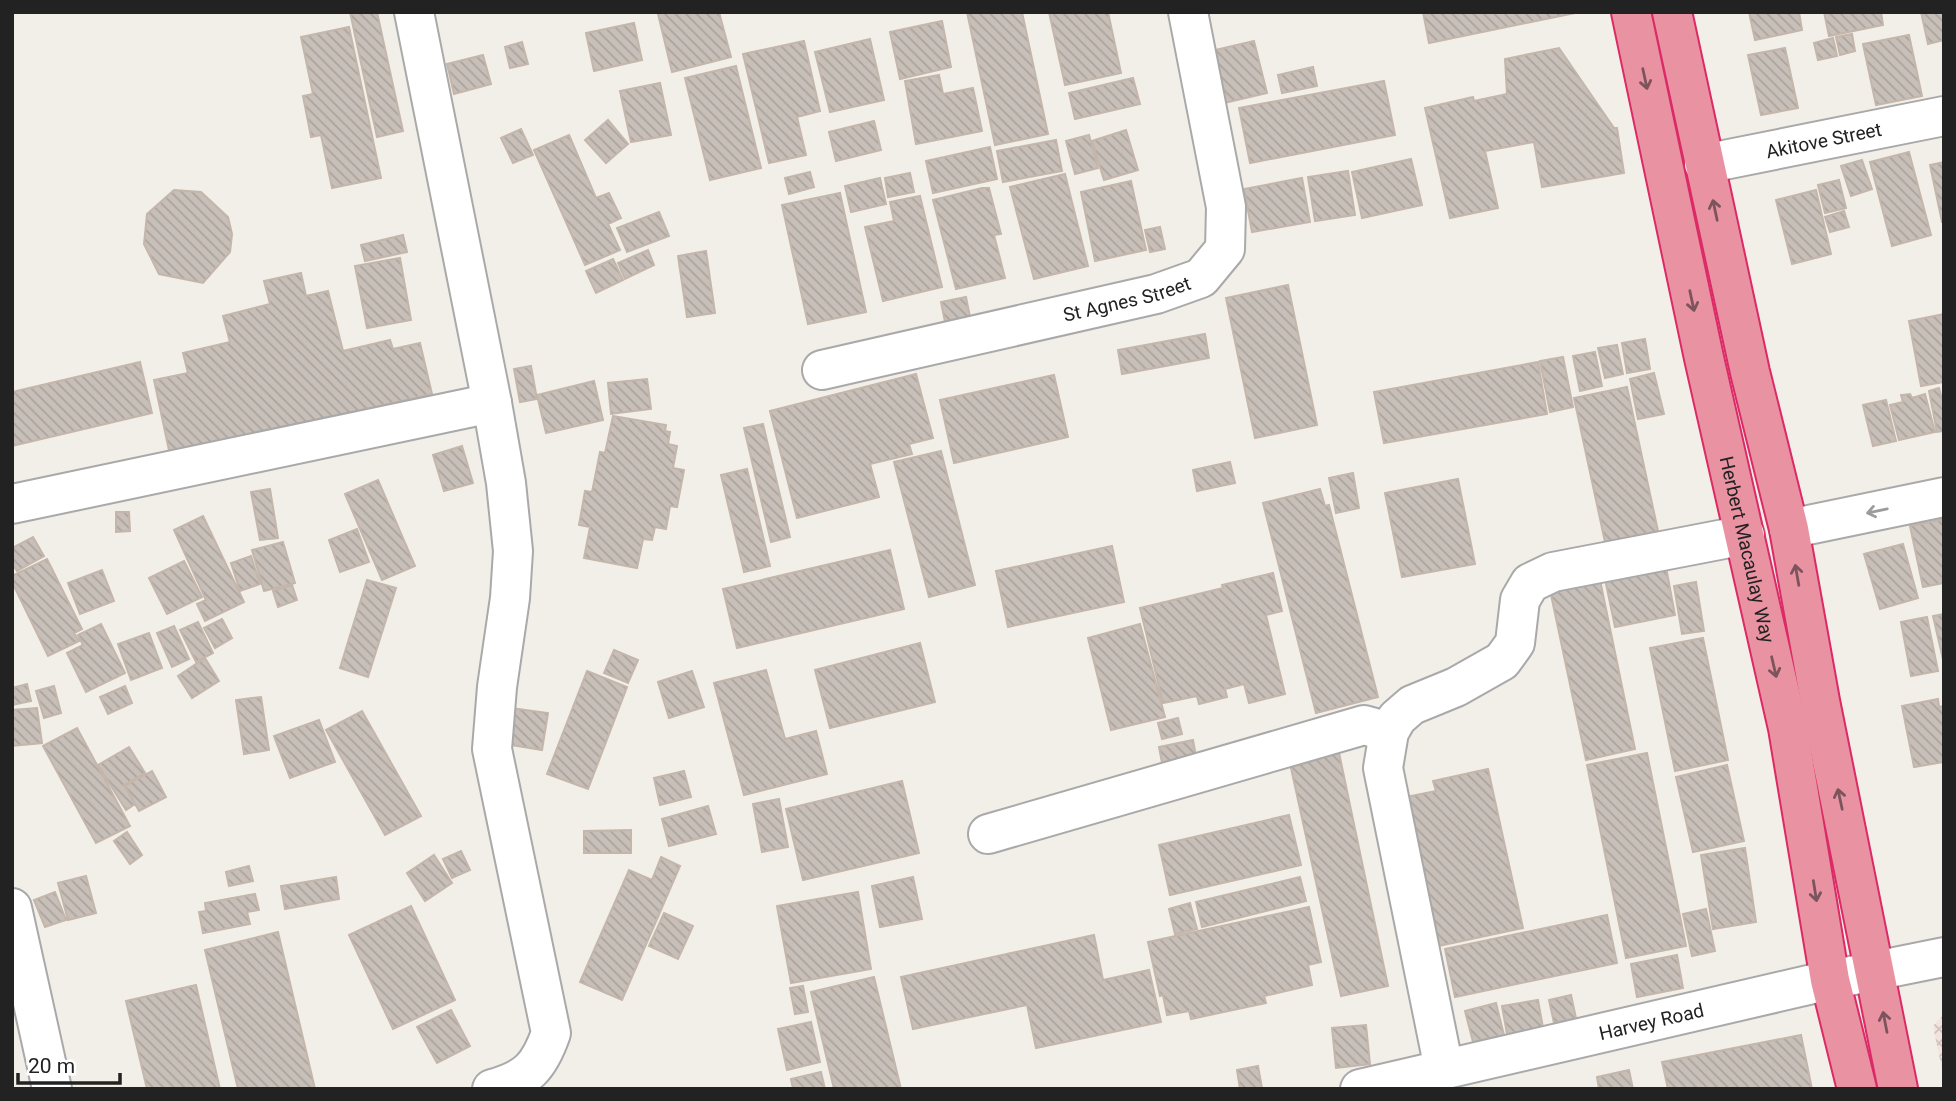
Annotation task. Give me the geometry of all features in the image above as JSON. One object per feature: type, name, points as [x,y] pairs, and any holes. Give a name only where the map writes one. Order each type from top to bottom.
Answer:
[{"type":"highway","name":"Herbert Macaulay Way","points":[[1630,12],[1788,728],[1830,979],[1857,1089]]},
{"type":"highway","name":"Herbert Macaulay Way","points":[[1672,12],[1750,372],[1789,529],[1822,715],[1898,1089]]},
{"type":"street","points":[[414,12],[506,484],[513,551],[492,749],[551,1033],[543,1057],[518,1082],[492,1089]]},
{"type":"street","name":"St Agnes Street","points":[[821,370],[1156,294],[1201,278],[1225,249],[1226,207],[1188,12]]},
{"type":"street","name":"Akitove Street","points":[[1704,164],[1944,116]]},
{"type":"street","points":[[12,504],[492,403]]},
{"type":"street","points":[[1789,529],[1944,497]]},
{"type":"street","points":[[1430,1077],[1383,768],[1389,732],[1397,718],[1412,705],[1456,687],[1502,661],[1515,643],[1520,600],[1530,583],[1553,572],[1745,535]]},
{"type":"street","points":[[988,834],[1364,725],[1389,732]]},
{"type":"street","points":[[12,908],[52,1089]]},
{"type":"street","name":"Harvey Road","points":[[1360,1089],[1430,1077],[1830,979],[1944,957]]},
{"type":"shaded area","points":[[1944,1014],[1944,1079],[1933,1026]]},
{"type":"building","points":[[350,12],[377,12],[403,131],[377,137]]},
{"type":"building","points":[[719,12],[731,57],[672,72],[658,14]]},
{"type":"building","points":[[967,12],[1022,12],[1048,134],[995,145]]},
{"type":"building","points":[[1049,12],[1108,12],[1121,73],[1065,85]]},
{"type":"building","points":[[1423,12],[1580,12],[1429,43]]},
{"type":"building","points":[[1749,12],[1799,12],[1802,30],[1755,40]]},
{"type":"building","points":[[1824,12],[1881,12],[1883,25],[1829,36]]},
{"type":"building","points":[[1921,12],[1944,12],[1944,40],[1928,44]]},
{"type":"building","points":[[942,21],[951,67],[900,79],[890,32]]},
{"type":"building","points":[[634,23],[642,60],[594,71],[586,33]]},
{"type":"building","points":[[349,27],[381,178],[332,188],[321,135],[311,137],[303,96],[313,94],[301,37]]},
{"type":"building","points":[[1852,34],[1855,51],[1840,55],[1836,37]]},
{"type":"building","points":[[1909,35],[1922,96],[1876,105],[1863,44]]},
{"type":"building","points":[[1833,38],[1837,56],[1818,60],[1814,43]]},
{"type":"building","points":[[870,39],[884,100],[830,112],[815,52]]},
{"type":"building","points":[[804,41],[820,111],[797,117],[806,155],[769,163],[743,54]]},
{"type":"building","points":[[1254,41],[1267,93],[1224,103],[1211,51]]},
{"type":"building","points":[[522,42],[528,64],[510,68],[505,47]]},
{"type":"building","points":[[1559,48],[1614,128],[1617,128],[1624,173],[1542,187],[1534,142],[1485,151],[1498,208],[1450,218],[1425,108],[1473,97],[1474,101],[1507,94],[1505,59]]},
{"type":"building","points":[[1785,48],[1798,108],[1761,115],[1748,55]]},
{"type":"building","points":[[483,55],[491,84],[454,94],[447,64]]},
{"type":"building","points":[[736,66],[761,168],[710,180],[685,78]]},
{"type":"building","points":[[1313,67],[1317,86],[1282,93],[1278,75]]},
{"type":"building","points":[[939,75],[943,94],[973,88],[982,131],[916,144],[905,81]]},
{"type":"building","points":[[1133,78],[1140,104],[1075,119],[1069,93]]},
{"type":"building","points":[[1384,81],[1395,135],[1250,163],[1239,108]]},
{"type":"building","points":[[660,83],[671,135],[631,142],[620,91]]},
{"type":"building","points":[[608,120],[628,144],[606,163],[585,140]]},
{"type":"building","points":[[874,121],[881,150],[836,161],[829,132]]},
{"type":"building","points":[[521,129],[533,155],[513,163],[501,138]]},
{"type":"building","points":[[1126,130],[1138,170],[1104,180],[1092,141]]},
{"type":"building","points":[[569,135],[596,198],[609,193],[621,218],[608,224],[620,250],[585,265],[534,150]]},
{"type":"building","points":[[1089,135],[1098,168],[1075,174],[1066,141]]},
{"type":"building","points":[[1056,140],[1062,171],[1003,182],[997,151]]},
{"type":"building","points":[[990,147],[997,179],[933,193],[926,161]]},
{"type":"building","points":[[1909,152],[1931,235],[1892,246],[1870,162]]},
{"type":"building","points":[[1411,159],[1422,205],[1362,218],[1352,172]]},
{"type":"building","points":[[1862,160],[1872,189],[1851,196],[1841,166]]},
{"type":"building","points":[[1944,162],[1944,222],[1942,222],[1930,165]]},
{"type":"building","points":[[1348,171],[1355,215],[1315,221],[1308,177]]},
{"type":"building","points":[[810,172],[814,187],[789,194],[785,178]]},
{"type":"building","points":[[910,173],[914,192],[888,197],[885,178]]},
{"type":"building","points":[[1065,174],[1088,266],[1034,279],[1010,187]]},
{"type":"building","points":[[880,178],[886,204],[851,212],[845,186]]},
{"type":"building","points":[[1302,178],[1310,222],[1252,232],[1244,189]]},
{"type":"building","points":[[1839,180],[1846,208],[1825,213],[1818,185]]},
{"type":"building","points":[[1131,181],[1146,250],[1095,261],[1081,192]]},
{"type":"building","points":[[989,188],[1001,234],[994,235],[1005,278],[956,289],[933,200]]},
{"type":"building","points":[[174,190],[201,192],[228,217],[232,234],[230,252],[203,283],[159,274],[144,244],[147,214]]},
{"type":"building","points":[[1816,190],[1831,254],[1792,264],[1776,200]]},
{"type":"building","points":[[840,193],[866,312],[808,324],[782,205]]},
{"type":"building","points":[[920,196],[942,287],[883,301],[865,227],[894,221],[890,202]]},
{"type":"building","points":[[1844,211],[1849,227],[1830,232],[1825,217]]},
{"type":"building","points":[[659,212],[669,236],[627,252],[617,228]]},
{"type":"building","points":[[1160,227],[1165,249],[1150,252],[1145,230]]},
{"type":"building","points":[[403,235],[407,252],[365,261],[361,245]]},
{"type":"building","points":[[648,250],[654,265],[625,279],[618,263]]},
{"type":"building","points":[[706,251],[715,313],[687,317],[678,256]]},
{"type":"building","points":[[400,258],[411,320],[367,328],[355,266]]},
{"type":"building","points":[[613,259],[623,280],[596,293],[586,271]]},
{"type":"building","points":[[301,273],[306,296],[328,291],[343,351],[390,340],[393,349],[420,343],[432,394],[170,455],[154,380],[188,373],[183,353],[230,342],[223,316],[270,304],[264,281]]},
{"type":"building","points":[[1288,285],[1317,425],[1255,438],[1226,298]]},
{"type":"building","points":[[966,297],[970,317],[945,322],[941,302]]},
{"type":"building","points":[[1944,314],[1944,382],[1921,386],[1909,321]]},
{"type":"building","points":[[1205,334],[1209,358],[1122,374],[1118,350]]},
{"type":"building","points":[[1645,339],[1650,369],[1627,373],[1622,343]]},
{"type":"building","points":[[1617,345],[1623,374],[1605,378],[1598,348]]},
{"type":"building","points":[[1595,352],[1602,386],[1580,391],[1573,356]]},
{"type":"building","points":[[1563,357],[1573,407],[1550,412],[1540,361]]},
{"type":"building","points":[[140,362],[152,413],[12,446],[12,392]]},
{"type":"building","points":[[1538,362],[1547,414],[1384,443],[1374,392]]},
{"type":"building","points":[[531,366],[537,399],[520,402],[514,369]]},
{"type":"building","points":[[1654,373],[1664,414],[1638,419],[1630,379]]},
{"type":"building","points":[[916,374],[933,438],[909,444],[912,454],[870,464],[879,497],[797,518],[770,411]]},
{"type":"building","points":[[1054,375],[1068,437],[954,463],[940,400]]},
{"type":"building","points":[[647,379],[651,409],[611,414],[608,383]]},
{"type":"building","points":[[594,381],[603,420],[546,433],[537,395]]},
{"type":"building","points":[[1627,387],[1658,531],[1605,542],[1574,398]]},
{"type":"building","points":[[1939,388],[1944,399],[1944,431],[1937,432],[1929,391]]},
{"type":"building","points":[[1910,394],[1912,398],[1925,394],[1935,432],[1899,440],[1890,405],[1903,402],[1901,395]]},
{"type":"building","points":[[1886,400],[1896,441],[1873,446],[1863,405]]},
{"type":"building","points":[[613,416],[666,425],[665,431],[670,432],[668,444],[677,446],[673,468],[684,470],[677,507],[670,506],[666,529],[655,527],[652,540],[643,539],[637,568],[584,558],[590,527],[579,525],[585,491],[592,492],[600,452],[605,453]]},
{"type":"building","points":[[763,424],[790,537],[771,542],[744,428]]},
{"type":"building","points":[[462,446],[473,483],[444,491],[433,455]]},
{"type":"building","points":[[941,451],[975,585],[929,597],[894,462]]},
{"type":"building","points":[[1230,462],[1235,483],[1197,491],[1193,470]]},
{"type":"building","points":[[747,469],[770,566],[744,572],[721,475]]},
{"type":"building","points":[[1353,473],[1359,508],[1336,513],[1329,478]]},
{"type":"building","points":[[1458,479],[1475,564],[1402,577],[1385,493]]},
{"type":"building","points":[[378,480],[415,566],[382,580],[345,494]]},
{"type":"building","points":[[270,489],[278,538],[260,540],[251,492]]},
{"type":"building","points":[[1320,489],[1325,506],[1329,505],[1378,697],[1316,713],[1263,503]]},
{"type":"building","points":[[116,512],[129,512],[130,531],[116,532]]},
{"type":"building","points":[[203,516],[244,602],[205,621],[197,604],[206,600],[174,530]]},
{"type":"building","points":[[1944,519],[1944,583],[1923,587],[1910,526]]},
{"type":"building","points":[[357,529],[369,562],[340,572],[329,540]]},
{"type":"building","points":[[33,537],[44,556],[17,571],[12,564],[12,548]]},
{"type":"building","points":[[283,542],[295,583],[264,591],[252,550]]},
{"type":"building","points":[[1903,544],[1918,598],[1880,609],[1864,554]]},
{"type":"building","points":[[1112,546],[1124,602],[1008,627],[996,571]]},
{"type":"building","points":[[890,550],[904,609],[737,648],[723,589]]},
{"type":"building","points":[[251,556],[260,584],[240,591],[231,563]]},
{"type":"building","points":[[47,559],[82,629],[74,633],[79,641],[48,656],[12,582],[12,576]]},
{"type":"building","points":[[184,561],[202,597],[167,614],[149,578]]},
{"type":"building","points":[[1666,567],[1675,615],[1615,627],[1605,579]]},
{"type":"building","points":[[102,570],[114,601],[80,614],[68,583]]},
{"type":"building","points":[[1273,573],[1282,611],[1266,615],[1285,694],[1249,703],[1244,684],[1225,689],[1227,697],[1199,704],[1197,696],[1163,703],[1140,608]]},
{"type":"building","points":[[367,580],[396,588],[368,677],[340,668]]},
{"type":"building","points":[[1600,580],[1635,749],[1586,760],[1550,590]]},
{"type":"building","points":[[1696,582],[1704,631],[1682,634],[1674,586]]},
{"type":"building","points":[[292,585],[297,600],[278,607],[273,591]]},
{"type":"building","points":[[1944,614],[1944,664],[1933,616]]},
{"type":"building","points":[[1927,617],[1938,671],[1911,676],[1901,622]]},
{"type":"building","points":[[222,619],[232,638],[215,648],[204,628]]},
{"type":"building","points":[[198,622],[213,653],[196,662],[180,630]]},
{"type":"building","points":[[101,624],[125,673],[86,692],[67,653],[83,645],[78,635]]},
{"type":"building","points":[[1140,624],[1165,717],[1111,730],[1088,638]]},
{"type":"building","points":[[174,626],[189,659],[172,667],[157,633]]},
{"type":"building","points":[[149,633],[162,668],[131,680],[118,644]]},
{"type":"building","points":[[1703,638],[1728,760],[1675,771],[1650,648]]},
{"type":"building","points":[[920,643],[935,702],[830,728],[815,670]]},
{"type":"building","points":[[614,650],[638,660],[628,683],[604,673]]},
{"type":"building","points":[[205,658],[219,681],[192,698],[178,676]]},
{"type":"building","points":[[766,670],[785,739],[816,731],[827,774],[744,795],[714,683]]},
{"type":"building","points":[[587,671],[627,687],[588,789],[547,774]]},
{"type":"building","points":[[692,671],[704,707],[669,718],[658,682]]},
{"type":"building","points":[[27,684],[31,701],[12,705],[12,688]]},
{"type":"building","points":[[54,686],[61,713],[44,718],[36,691]]},
{"type":"building","points":[[125,686],[132,703],[108,714],[100,697]]},
{"type":"building","points":[[261,697],[269,750],[244,754],[236,700]]},
{"type":"building","points":[[1938,699],[1939,707],[1944,706],[1944,762],[1914,767],[1902,706]]},
{"type":"building","points":[[37,708],[42,743],[12,746],[12,710]]},
{"type":"building","points":[[511,708],[548,713],[542,750],[505,744]]},
{"type":"building","points":[[362,711],[421,816],[385,835],[326,730]]},
{"type":"building","points":[[1178,718],[1182,734],[1162,739],[1158,723]]},
{"type":"building","points":[[319,720],[335,762],[290,778],[274,736]]},
{"type":"building","points":[[77,728],[130,826],[96,843],[43,746]]},
{"type":"building","points":[[1193,740],[1197,762],[1163,768],[1159,747]]},
{"type":"building","points":[[129,747],[145,773],[124,785],[135,804],[126,810],[98,765]]},
{"type":"building","points":[[1338,748],[1388,986],[1341,996],[1289,759]]},
{"type":"building","points":[[1647,753],[1686,946],[1626,958],[1587,765]]},
{"type":"building","points":[[1727,765],[1744,841],[1693,852],[1676,777]]},
{"type":"building","points":[[1488,769],[1523,928],[1429,948],[1396,799],[1436,791],[1433,781]]},
{"type":"building","points":[[152,771],[166,797],[139,811],[125,786]]},
{"type":"building","points":[[684,771],[691,797],[660,805],[654,778]]},
{"type":"building","points":[[902,781],[919,853],[803,880],[786,809]]},
{"type":"building","points":[[779,799],[788,847],[762,852],[753,804]]},
{"type":"building","points":[[708,806],[716,834],[669,846],[662,819]]},
{"type":"building","points":[[1289,815],[1301,865],[1170,895],[1159,845]]},
{"type":"building","points":[[631,830],[631,853],[584,853],[584,831]]},
{"type":"building","points":[[127,832],[142,855],[130,864],[114,841]]},
{"type":"building","points":[[1745,848],[1756,922],[1713,929],[1701,855]]},
{"type":"building","points":[[461,851],[470,870],[452,878],[443,859]]},
{"type":"building","points":[[434,855],[452,883],[425,901],[407,873]]},
{"type":"building","points":[[661,857],[680,866],[622,1000],[580,982],[629,870],[652,880]]},
{"type":"building","points":[[249,866],[253,881],[229,886],[226,872]]},
{"type":"building","points":[[86,876],[96,913],[68,920],[58,883]]},
{"type":"building","points":[[336,877],[339,899],[285,909],[281,886]]},
{"type":"building","points":[[913,877],[922,919],[880,927],[872,886]]},
{"type":"building","points":[[1300,877],[1306,901],[1202,927],[1196,902]]},
{"type":"building","points":[[55,892],[66,920],[45,927],[34,900]]},
{"type":"building","points":[[858,892],[871,969],[791,983],[777,906]]},
{"type":"building","points":[[255,894],[259,910],[247,912],[250,924],[203,933],[199,912],[206,911],[205,903]]},
{"type":"building","points":[[1190,903],[1197,929],[1175,934],[1169,909]]},
{"type":"building","points":[[411,906],[455,1000],[393,1029],[349,935]]},
{"type":"building","points":[[1309,907],[1321,962],[1308,965],[1312,985],[1264,996],[1266,1003],[1191,1019],[1189,1011],[1167,1015],[1148,942]]},
{"type":"building","points":[[1706,909],[1715,951],[1692,956],[1683,914]]},
{"type":"building","points":[[664,913],[693,926],[678,959],[649,946]]},
{"type":"building","points":[[1607,915],[1617,963],[1455,997],[1445,949]]},
{"type":"building","points":[[278,932],[315,1089],[238,1089],[205,950]]},
{"type":"building","points":[[1094,935],[1103,980],[1149,970],[1161,1022],[1036,1048],[1027,1005],[913,1029],[901,977]]},
{"type":"building","points":[[1677,955],[1683,988],[1637,997],[1631,964]]},
{"type":"building","points":[[874,977],[901,1089],[834,1089],[811,992]]},
{"type":"building","points":[[196,985],[220,1089],[147,1089],[126,1001]]},
{"type":"building","points":[[803,986],[808,1012],[795,1014],[790,988]]},
{"type":"building","points":[[1571,995],[1576,1018],[1554,1023],[1549,1000]]},
{"type":"building","points":[[1538,1000],[1543,1028],[1507,1034],[1502,1006]]},
{"type":"building","points":[[1496,1003],[1504,1035],[1473,1042],[1465,1011]]},
{"type":"building","points":[[451,1010],[470,1046],[437,1063],[417,1027]]},
{"type":"building","points":[[811,1022],[820,1062],[787,1070],[778,1029]]},
{"type":"building","points":[[1366,1025],[1370,1064],[1336,1068],[1332,1028]]},
{"type":"building","points":[[1801,1035],[1812,1089],[1668,1089],[1662,1062]]},
{"type":"building","points":[[1258,1066],[1262,1088],[1240,1089],[1237,1070]]},
{"type":"building","points":[[1629,1070],[1633,1089],[1599,1089],[1597,1077]]},
{"type":"building","points":[[821,1072],[825,1089],[793,1089],[791,1079]]}]
